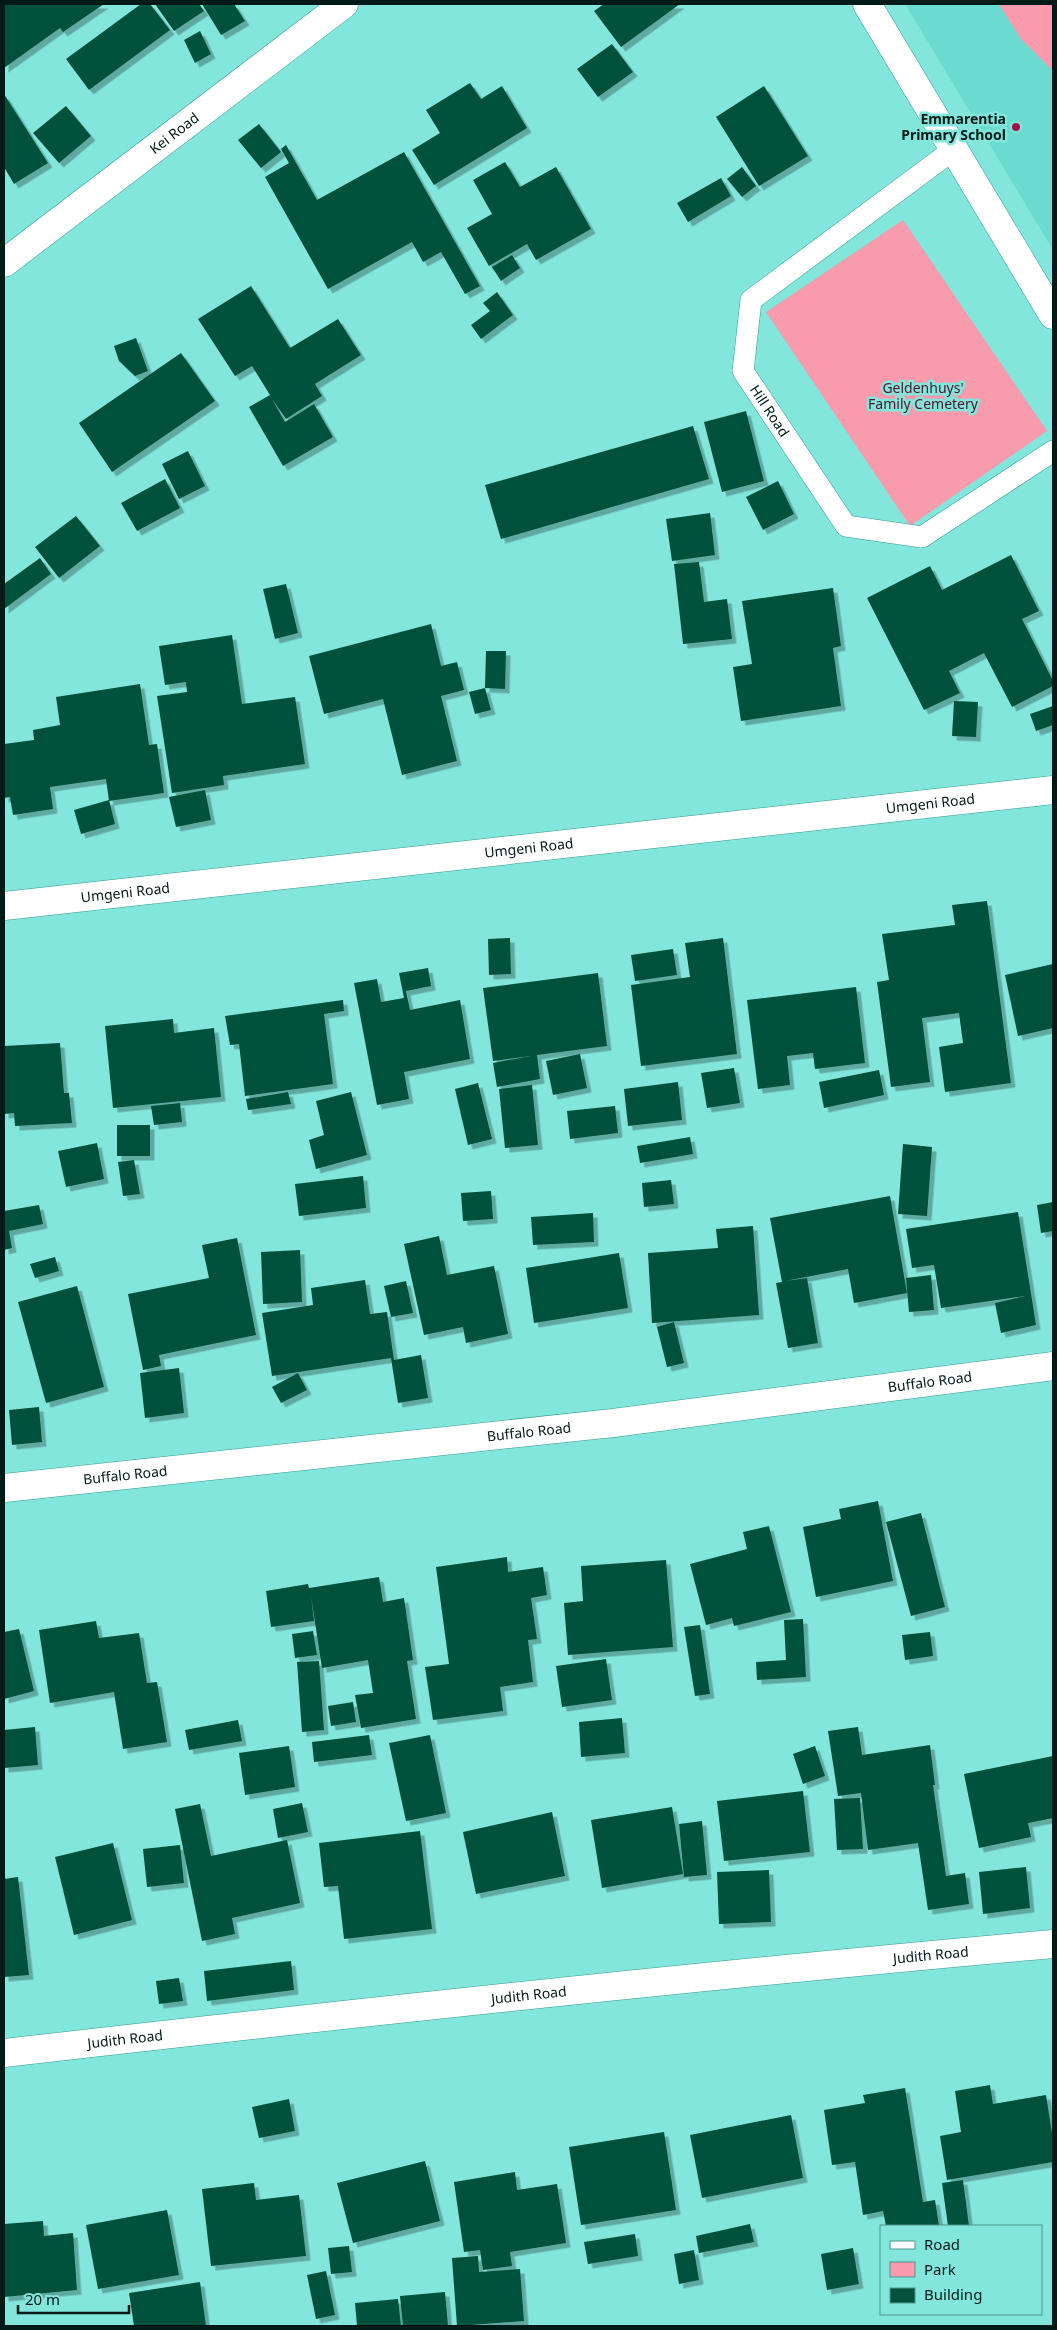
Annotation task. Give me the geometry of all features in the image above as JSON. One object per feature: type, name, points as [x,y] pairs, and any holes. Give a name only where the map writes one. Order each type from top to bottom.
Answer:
[{"type":"street","name":"Kei Road","points":[[4,263],[344,4]]},
{"type":"street","points":[[867,4],[1053,316]]},
{"type":"street","name":"Umgeni Road","points":[[4,906],[1053,790]]},
{"type":"street","name":"Buffalo Road","points":[[4,1488],[613,1423],[1053,1366]]},
{"type":"street","name":"Judith Road","points":[[4,2053],[721,1974],[1053,1944]]},
{"type":"lane","name":"Hill Road","points":[[953,150],[751,300],[743,371],[846,526],[922,538],[1053,451]]},
{"type":"shaded area","name":"Emmarentia Primary School","points":[[905,4],[1053,4],[1053,250]]},
{"type":"green space","points":[[999,4],[1053,4],[1053,71],[1020,38]]},
{"type":"green space","name":"Geldenhuys' Family Cemetery","points":[[903,220],[1047,431],[910,526],[766,312]]},
{"type":"building","points":[[4,4],[104,4],[63,32],[60,28],[4,68]]},
{"type":"building","points":[[141,4],[150,4],[170,30],[89,90],[66,59]]},
{"type":"building","points":[[155,4],[199,4],[204,11],[174,31]]},
{"type":"building","points":[[202,4],[234,4],[245,21],[221,35]]},
{"type":"building","points":[[604,4],[680,4],[621,47],[594,11]]},
{"type":"building","points":[[200,31],[211,54],[195,63],[184,40]]},
{"type":"building","points":[[612,44],[633,72],[598,97],[577,69]]},
{"type":"building","points":[[470,83],[481,99],[502,86],[527,128],[434,185],[412,150],[440,133],[426,110]]},
{"type":"building","points":[[764,86],[808,156],[759,186],[716,117]]},
{"type":"building","points":[[4,94],[48,163],[14,184],[4,167]]},
{"type":"building","points":[[66,106],[91,136],[59,163],[33,133]]},
{"type":"building","points":[[259,124],[281,152],[261,168],[238,140]]},
{"type":"building","points":[[286,145],[317,200],[404,152],[480,286],[465,294],[441,252],[423,262],[412,242],[328,289],[265,177],[289,163],[281,149]]},
{"type":"building","points":[[505,162],[520,187],[556,167],[591,229],[536,260],[527,244],[489,266],[467,228],[492,214],[473,180]]},
{"type":"building","points":[[742,167],[756,186],[742,197],[727,179]]},
{"type":"building","points":[[721,178],[731,196],[688,222],[677,203]]},
{"type":"building","points":[[512,255],[520,268],[501,281],[492,267]]},
{"type":"building","points":[[251,286],[290,348],[338,319],[361,355],[315,384],[322,396],[286,419],[272,399],[285,422],[314,404],[333,437],[283,466],[249,407],[270,395],[252,366],[235,376],[198,319]]},
{"type":"building","points":[[497,292],[513,315],[481,339],[471,325],[490,311],[483,303]]},
{"type":"building","points":[[136,338],[148,371],[135,376],[119,361],[114,346]]},
{"type":"building","points":[[181,353],[215,401],[112,472],[79,423]]},
{"type":"building","points":[[746,411],[764,481],[722,492],[704,422]]},
{"type":"building","points":[[693,426],[709,479],[501,539],[485,485]]},
{"type":"building","points":[[188,451],[205,486],[179,499],[162,464]]},
{"type":"building","points":[[165,479],[180,508],[137,531],[121,503]]},
{"type":"building","points":[[778,481],[794,514],[763,530],[746,497]]},
{"type":"building","points":[[710,513],[715,555],[672,561],[666,519]]},
{"type":"building","points":[[76,516],[100,546],[59,578],[35,547]]},
{"type":"building","points":[[1011,555],[1039,611],[1022,619],[1053,681],[1053,686],[1012,707],[984,653],[949,671],[960,693],[924,710],[867,598],[930,566],[942,590]]},
{"type":"building","points":[[40,558],[51,574],[4,609],[4,584]]},
{"type":"building","points":[[699,562],[704,602],[727,599],[732,639],[683,644],[674,564]]},
{"type":"building","points":[[286,584],[298,633],[275,639],[263,589]]},
{"type":"building","points":[[833,588],[841,646],[833,648],[841,706],[741,721],[733,667],[752,664],[742,601]]},
{"type":"building","points":[[431,624],[441,666],[457,662],[464,690],[441,696],[457,761],[402,775],[383,699],[324,714],[309,656]]},
{"type":"building","points":[[232,635],[242,704],[295,697],[305,764],[223,776],[224,785],[172,793],[157,696],[187,692],[186,682],[165,685],[159,646]]},
{"type":"building","points":[[486,651],[506,651],[505,689],[485,688]]},
{"type":"building","points":[[140,684],[149,745],[157,744],[164,793],[109,801],[106,779],[50,787],[53,809],[13,815],[10,797],[4,798],[4,744],[34,740],[33,730],[60,725],[56,697]]},
{"type":"building","points":[[485,688],[491,710],[475,714],[469,692]]},
{"type":"building","points":[[954,701],[978,702],[976,737],[952,736]]},
{"type":"building","points":[[1053,706],[1053,725],[1036,731],[1030,714]]},
{"type":"building","points":[[205,790],[211,820],[176,827],[169,797]]},
{"type":"building","points":[[109,800],[115,824],[81,834],[74,810]]},
{"type":"building","points":[[987,901],[1011,1083],[945,1092],[939,1047],[963,1043],[959,1013],[922,1018],[930,1082],[891,1087],[877,982],[889,980],[882,934],[955,925],[952,905]]},
{"type":"building","points":[[510,938],[511,974],[489,975],[488,939]]},
{"type":"building","points":[[723,938],[737,1054],[641,1066],[631,985],[690,977],[685,943]]},
{"type":"building","points":[[673,949],[677,975],[635,981],[631,955]]},
{"type":"building","points":[[1053,964],[1053,1028],[1018,1036],[1005,975]]},
{"type":"building","points":[[428,968],[431,986],[406,991],[410,1010],[460,1000],[470,1059],[404,1072],[409,1099],[377,1105],[354,983],[377,979],[381,1002],[404,998],[399,973]]},
{"type":"building","points":[[598,973],[607,1046],[537,1055],[540,1079],[497,1087],[493,1063],[531,1056],[493,1061],[483,988]]},
{"type":"building","points":[[856,987],[865,1063],[815,1069],[813,1053],[787,1056],[790,1085],[758,1089],[747,1000]]},
{"type":"building","points":[[343,1000],[344,1011],[324,1014],[333,1084],[245,1096],[239,1044],[230,1045],[225,1016]]},
{"type":"building","points":[[173,1019],[174,1033],[214,1028],[221,1097],[113,1108],[105,1026]]},
{"type":"building","points":[[60,1043],[64,1093],[69,1093],[72,1123],[15,1126],[14,1113],[4,1114],[4,1046]]},
{"type":"building","points":[[580,1054],[587,1088],[553,1095],[546,1061]]},
{"type":"building","points":[[734,1068],[740,1103],[707,1108],[701,1073]]},
{"type":"building","points":[[879,1070],[884,1095],[824,1108],[819,1082]]},
{"type":"building","points":[[678,1082],[682,1120],[628,1126],[624,1089]]},
{"type":"building","points":[[478,1083],[492,1139],[468,1145],[455,1089]]},
{"type":"building","points":[[532,1085],[538,1145],[505,1148],[499,1089]]},
{"type":"building","points":[[288,1092],[291,1104],[248,1110],[246,1099]]},
{"type":"building","points":[[351,1092],[367,1155],[316,1169],[309,1140],[324,1135],[316,1101]]},
{"type":"building","points":[[180,1103],[182,1122],[154,1125],[151,1106]]},
{"type":"building","points":[[615,1106],[618,1133],[570,1139],[567,1111]]},
{"type":"building","points":[[117,1125],[150,1125],[150,1156],[117,1156]]},
{"type":"building","points":[[690,1137],[693,1154],[640,1163],[637,1146]]},
{"type":"building","points":[[97,1143],[104,1179],[66,1187],[58,1151]]},
{"type":"building","points":[[903,1144],[932,1147],[927,1216],[898,1214]]},
{"type":"building","points":[[134,1160],[140,1194],[123,1196],[118,1162]]},
{"type":"building","points":[[363,1176],[366,1208],[299,1216],[295,1184]]},
{"type":"building","points":[[671,1180],[674,1204],[644,1207],[642,1183]]},
{"type":"building","points":[[491,1191],[493,1219],[463,1221],[461,1193]]},
{"type":"building","points":[[890,1196],[907,1293],[854,1303],[848,1269],[785,1281],[807,1278],[818,1343],[788,1348],[776,1283],[782,1282],[770,1218]]},
{"type":"building","points":[[1053,1202],[1053,1231],[1041,1233],[1037,1205]]},
{"type":"building","points":[[39,1205],[43,1224],[9,1231],[12,1248],[4,1250],[4,1211]]},
{"type":"building","points":[[1018,1212],[1036,1325],[1001,1333],[995,1303],[1025,1296],[941,1308],[934,1265],[912,1268],[906,1229]]},
{"type":"building","points":[[593,1213],[594,1242],[533,1245],[531,1217]]},
{"type":"building","points":[[753,1226],[759,1315],[652,1323],[648,1253],[718,1248],[716,1229]]},
{"type":"building","points":[[439,1236],[447,1275],[494,1266],[508,1334],[466,1343],[463,1327],[424,1335],[404,1244]]},
{"type":"building","points":[[237,1238],[256,1335],[159,1355],[161,1366],[143,1370],[128,1294],[209,1278],[202,1245]]},
{"type":"building","points":[[300,1250],[302,1302],[263,1304],[261,1252]]},
{"type":"building","points":[[619,1253],[628,1308],[534,1323],[526,1268]]},
{"type":"building","points":[[55,1257],[59,1271],[35,1278],[30,1264]]},
{"type":"building","points":[[931,1275],[934,1310],[909,1312],[906,1278]]},
{"type":"building","points":[[365,1280],[370,1314],[387,1312],[394,1360],[421,1355],[428,1398],[398,1403],[391,1358],[272,1376],[262,1313],[313,1305],[311,1288]]},
{"type":"building","points":[[406,1281],[413,1313],[391,1317],[384,1286]]},
{"type":"building","points":[[77,1286],[104,1387],[46,1403],[18,1302]]},
{"type":"building","points":[[674,1322],[684,1363],[667,1367],[657,1327]]},
{"type":"building","points":[[179,1368],[184,1413],[145,1418],[140,1373]]},
{"type":"building","points":[[298,1373],[307,1390],[281,1403],[272,1387]]},
{"type":"building","points":[[39,1407],[42,1442],[12,1445],[9,1410]]},
{"type":"building","points":[[878,1501],[893,1581],[816,1597],[803,1527],[841,1519],[839,1509]]},
{"type":"building","points":[[921,1513],[945,1607],[911,1616],[886,1522]]},
{"type":"building","points":[[769,1526],[791,1612],[734,1626],[732,1618],[706,1625],[690,1564],[747,1549],[743,1532]]},
{"type":"building","points":[[507,1557],[508,1572],[543,1567],[547,1595],[531,1598],[537,1639],[528,1640],[533,1682],[500,1687],[503,1711],[433,1720],[425,1667],[449,1664],[436,1567]]},
{"type":"building","points":[[666,1560],[673,1647],[568,1655],[564,1603],[583,1601],[581,1566]]},
{"type":"building","points":[[379,1577],[383,1602],[404,1598],[413,1660],[407,1661],[416,1719],[361,1728],[355,1695],[373,1693],[368,1660],[322,1668],[311,1596],[314,1621],[271,1627],[266,1591],[308,1584],[309,1588]]},
{"type":"building","points":[[803,1619],[806,1677],[757,1680],[756,1662],[786,1660],[784,1620]]},
{"type":"building","points":[[96,1621],[99,1638],[139,1633],[147,1683],[157,1682],[167,1742],[123,1749],[114,1692],[50,1703],[39,1630]]},
{"type":"building","points":[[700,1625],[710,1694],[695,1696],[684,1627]]},
{"type":"building","points":[[19,1629],[34,1691],[4,1699],[4,1632]]},
{"type":"building","points":[[313,1631],[317,1655],[295,1658],[292,1634]]},
{"type":"building","points":[[930,1632],[933,1656],[905,1660],[902,1635]]},
{"type":"building","points":[[606,1659],[612,1700],[562,1707],[556,1666]]},
{"type":"building","points":[[319,1661],[324,1730],[302,1732],[297,1662]]},
{"type":"building","points":[[353,1702],[356,1722],[331,1726],[328,1706]]},
{"type":"building","points":[[622,1718],[625,1753],[581,1757],[579,1722]]},
{"type":"building","points":[[238,1720],[242,1741],[189,1750],[185,1730]]},
{"type":"building","points":[[35,1727],[38,1765],[4,1768],[4,1730]]},
{"type":"building","points":[[858,1727],[862,1755],[930,1745],[935,1785],[933,1785],[946,1876],[965,1873],[969,1904],[928,1910],[918,1843],[868,1850],[861,1793],[838,1796],[828,1731]]},
{"type":"building","points":[[369,1735],[372,1755],[314,1762],[312,1742]]},
{"type":"building","points":[[430,1735],[446,1813],[406,1821],[389,1743]]},
{"type":"building","points":[[289,1746],[295,1787],[245,1795],[239,1753]]},
{"type":"building","points":[[815,1746],[825,1776],[803,1784],[793,1754]]},
{"type":"building","points":[[1053,1756],[1053,1818],[1028,1823],[1031,1837],[979,1848],[964,1774]]},
{"type":"building","points":[[803,1791],[810,1852],[724,1861],[717,1801]]},
{"type":"building","points":[[860,1798],[863,1849],[837,1850],[834,1799]]},
{"type":"building","points":[[302,1803],[308,1832],[278,1838],[273,1809]]},
{"type":"building","points":[[200,1804],[211,1856],[287,1840],[300,1903],[232,1918],[235,1934],[202,1941],[175,1809]]},
{"type":"building","points":[[672,1807],[683,1874],[602,1888],[591,1820]]},
{"type":"building","points":[[552,1812],[565,1876],[476,1894],[463,1832]]},
{"type":"building","points":[[702,1821],[707,1875],[684,1877],[679,1824]]},
{"type":"building","points":[[420,1831],[432,1929],[344,1939],[338,1886],[324,1887],[319,1843]]},
{"type":"building","points":[[113,1843],[132,1920],[74,1935],[55,1857]]},
{"type":"building","points":[[180,1845],[184,1883],[147,1887],[143,1849]]},
{"type":"building","points":[[1026,1867],[1030,1908],[983,1914],[979,1872]]},
{"type":"building","points":[[769,1870],[771,1922],[719,1924],[717,1872]]},
{"type":"building","points":[[18,1877],[29,1975],[4,1977],[4,1879]]},
{"type":"building","points":[[291,1961],[294,1990],[207,2001],[204,1971]]},
{"type":"building","points":[[179,1978],[183,2001],[159,2004],[156,1981]]},
{"type":"building","points":[[990,2085],[993,2104],[1046,2095],[1053,2140],[1053,2162],[947,2180],[940,2136],[961,2132],[955,2091]]},
{"type":"building","points":[[905,2088],[923,2202],[935,2200],[939,2225],[886,2225],[883,2211],[863,2215],[855,2162],[832,2165],[824,2110],[865,2103],[863,2095]]},
{"type":"building","points":[[289,2099],[295,2131],[259,2138],[252,2107]]},
{"type":"building","points":[[791,2115],[803,2178],[702,2198],[690,2135]]},
{"type":"building","points":[[664,2132],[676,2210],[581,2225],[569,2147]]},
{"type":"building","points":[[425,2161],[440,2221],[353,2243],[337,2183]]},
{"type":"building","points":[[515,2172],[517,2190],[557,2184],[566,2243],[510,2252],[512,2266],[483,2270],[480,2250],[464,2252],[454,2182]]},
{"type":"building","points":[[963,2180],[969,2225],[948,2225],[942,2183]]},
{"type":"building","points":[[254,2183],[256,2200],[299,2195],[306,2256],[211,2266],[202,2189]]},
{"type":"building","points":[[167,2210],[179,2275],[98,2289],[86,2225]]},
{"type":"building","points":[[43,2221],[44,2236],[73,2233],[77,2290],[4,2297],[4,2224]]},
{"type":"building","points":[[750,2224],[754,2242],[699,2253],[696,2236]]},
{"type":"building","points":[[635,2234],[638,2256],[588,2264],[584,2242]]},
{"type":"building","points":[[349,2246],[352,2272],[331,2274],[328,2248]]},
{"type":"building","points":[[853,2248],[859,2284],[827,2290],[821,2254]]},
{"type":"building","points":[[694,2250],[699,2280],[679,2284],[674,2254]]},
{"type":"building","points":[[478,2256],[479,2272],[520,2269],[524,2321],[457,2326],[452,2258]]},
{"type":"building","points":[[326,2271],[335,2315],[316,2319],[307,2275]]},
{"type":"building","points":[[200,2282],[206,2326],[134,2326],[129,2293]]},
{"type":"building","points":[[445,2292],[448,2326],[403,2326],[400,2296]]},
{"type":"building","points":[[398,2299],[401,2326],[357,2326],[355,2303]]},
{"type":"place","name":"Emmarentia Primary School","points":[[1016,127]]}]
